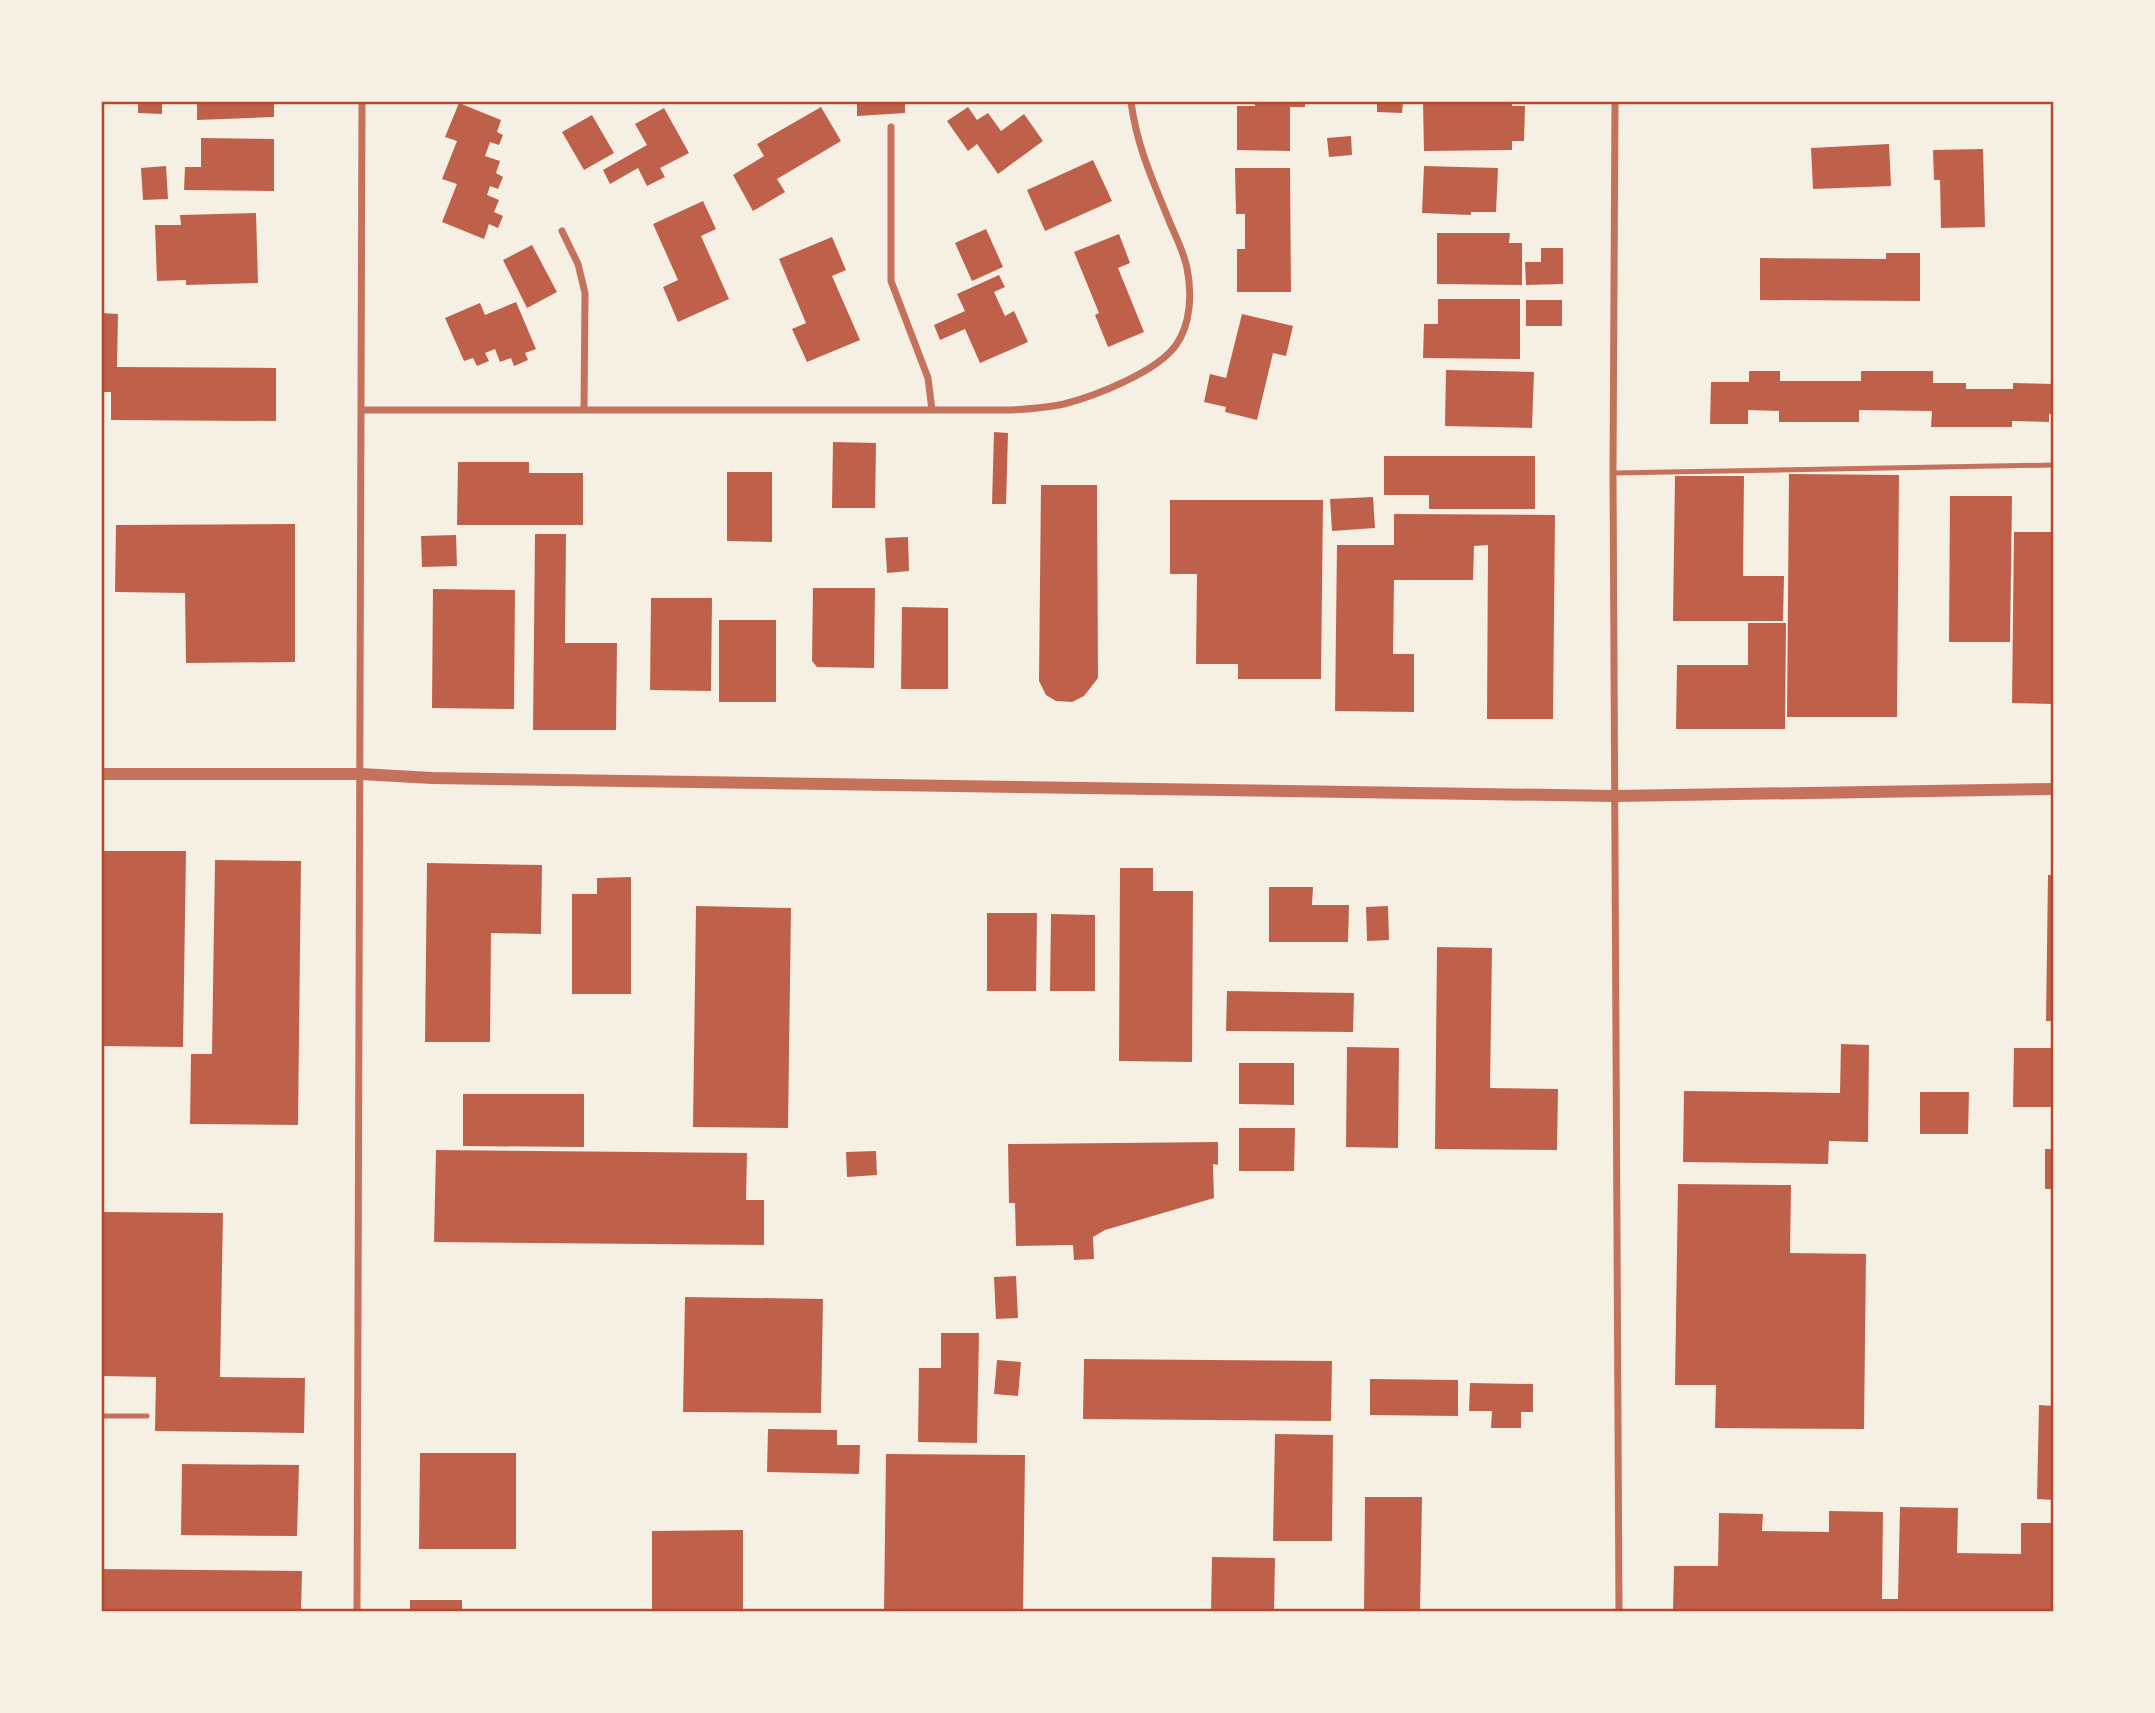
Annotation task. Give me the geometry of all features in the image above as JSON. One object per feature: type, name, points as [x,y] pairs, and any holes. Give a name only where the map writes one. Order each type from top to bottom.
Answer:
[{"type":"street","points":[[357,1612],[362,102]]},
{"type":"street","points":[[361,410],[1011,411],[1063,404],[1088,397],[1145,372],[1175,347],[1184,331],[1189,312],[1187,266],[1139,146],[1131,102]]},
{"type":"street","points":[[1615,102],[1613,473],[1619,1612]]},
{"type":"street","points":[[891,127],[891,281],[928,378],[932,410]]},
{"type":"street","points":[[562,231],[578,264],[585,293],[584,410]]},
{"type":"street","points":[[102,774],[361,774],[446,778],[1615,796],[2053,789]]},
{"type":"lane","points":[[1613,473],[2053,465]]},
{"type":"lane","points":[[102,1416],[147,1416]]},
{"type":"building","points":[[138,102],[162,102],[162,114],[138,113]]},
{"type":"building","points":[[197,102],[274,102],[274,117],[197,120]]},
{"type":"building","points":[[857,102],[905,102],[905,113],[857,116]]},
{"type":"building","points":[[1255,102],[1305,102],[1305,107],[1290,107],[1290,151],[1237,150],[1237,106],[1255,106]]},
{"type":"building","points":[[1377,102],[1403,102],[1402,113],[1377,112]]},
{"type":"building","points":[[1423,102],[1512,102],[1512,106],[1525,106],[1524,141],[1512,141],[1512,150],[1424,151]]},
{"type":"building","points":[[459,103],[501,120],[497,132],[503,135],[499,145],[490,142],[485,156],[500,161],[496,173],[503,177],[498,189],[490,186],[487,195],[499,200],[494,212],[503,216],[498,228],[489,224],[484,239],[442,222],[457,184],[442,179],[457,141],[445,137]]},
{"type":"building","points":[[821,107],[841,141],[777,179],[785,192],[753,211],[733,175],[764,156],[757,144]]},
{"type":"building","points":[[968,107],[977,120],[988,113],[1001,131],[1024,114],[1043,141],[998,174],[977,144],[968,151],[947,121]]},
{"type":"building","points":[[664,108],[689,153],[660,168],[665,177],[647,186],[638,168],[610,184],[603,170],[647,145],[635,124]]},
{"type":"building","points":[[592,115],[614,153],[584,170],[562,132]]},
{"type":"building","points":[[1351,136],[1352,155],[1329,157],[1327,138]]},
{"type":"building","points":[[201,138],[274,139],[274,191],[184,190],[185,167],[201,167]]},
{"type":"building","points":[[1889,144],[1891,186],[1813,189],[1811,148]]},
{"type":"building","points":[[1983,149],[1985,227],[1941,228],[1940,180],[1934,180],[1933,150]]},
{"type":"building","points":[[1093,160],[1112,201],[1045,231],[1027,190]]},
{"type":"building","points":[[166,166],[168,199],[143,200],[141,168]]},
{"type":"building","points":[[1424,166],[1498,168],[1496,212],[1471,212],[1471,215],[1422,213]]},
{"type":"building","points":[[1235,168],[1290,168],[1291,292],[1237,292],[1237,249],[1245,249],[1245,214],[1236,214]]},
{"type":"building","points":[[703,201],[716,229],[701,236],[729,299],[678,322],[663,287],[678,280],[653,224]]},
{"type":"building","points":[[256,213],[258,283],[186,285],[186,280],[157,281],[155,225],[181,225],[180,215]]},
{"type":"building","points":[[986,229],[1003,267],[972,281],[955,243]]},
{"type":"building","points":[[1437,233],[1510,233],[1509,243],[1522,243],[1522,285],[1437,284]]},
{"type":"building","points":[[1119,234],[1130,263],[1118,268],[1144,332],[1108,347],[1095,315],[1099,313],[1074,252]]},
{"type":"building","points":[[832,237],[846,270],[832,276],[860,340],[807,362],[792,329],[806,323],[779,259]]},
{"type":"building","points":[[532,245],[557,292],[527,308],[503,260]]},
{"type":"building","points":[[1541,248],[1563,248],[1563,284],[1526,285],[1525,262],[1541,262]]},
{"type":"building","points":[[1886,253],[1920,253],[1920,301],[1760,300],[1760,258],[1886,259]]},
{"type":"building","points":[[999,275],[1005,287],[994,292],[1005,316],[1014,311],[1028,342],[980,363],[965,329],[940,340],[934,325],[965,311],[957,294]]},
{"type":"building","points":[[1438,299],[1520,299],[1520,359],[1423,358],[1424,324],[1438,324]]},
{"type":"building","points":[[1526,300],[1562,300],[1562,326],[1526,326]]},
{"type":"building","points":[[516,302],[536,349],[525,353],[528,360],[514,366],[511,358],[500,362],[495,349],[485,353],[489,361],[477,366],[473,358],[464,361],[445,318],[480,303],[485,315]]},
{"type":"building","points":[[102,313],[118,314],[117,367],[276,368],[276,421],[111,420],[111,392],[102,392]]},
{"type":"building","points":[[1242,314],[1293,326],[1286,356],[1273,353],[1257,420],[1225,412],[1226,407],[1204,402],[1210,374],[1226,378]]},
{"type":"building","points":[[1446,370],[1534,372],[1532,428],[1445,426]]},
{"type":"building","points":[[1749,371],[1780,371],[1780,381],[1861,381],[1861,371],[1933,371],[1933,383],[1966,383],[1966,389],[2013,389],[2013,383],[2054,384],[2054,414],[2049,414],[2049,422],[2012,421],[2012,427],[1931,427],[1932,411],[1859,410],[1859,422],[1779,422],[1779,411],[1748,410],[1748,424],[1710,424],[1711,382],[1749,382]]},
{"type":"building","points":[[994,432],[1008,433],[1006,504],[992,504]]},
{"type":"building","points":[[833,442],[876,443],[875,508],[832,508]]},
{"type":"building","points":[[1384,456],[1535,456],[1535,509],[1429,509],[1429,495],[1384,495]]},
{"type":"building","points":[[458,462],[529,462],[529,473],[583,473],[583,525],[457,525]]},
{"type":"building","points":[[727,472],[772,472],[772,542],[727,541]]},
{"type":"building","points":[[1789,474],[1899,475],[1897,717],[1787,717]]},
{"type":"building","points":[[1675,476],[1744,476],[1743,576],[1784,576],[1783,621],[1673,621]]},
{"type":"building","points":[[1041,485],[1097,485],[1098,678],[1084,696],[1072,702],[1056,701],[1046,695],[1039,681]]},
{"type":"building","points":[[1950,496],[2012,496],[2010,642],[1949,642]]},
{"type":"building","points":[[1373,497],[1375,528],[1332,531],[1330,499]]},
{"type":"building","points":[[1170,500],[1323,500],[1321,679],[1238,679],[1238,664],[1196,664],[1197,574],[1170,574]]},
{"type":"building","points":[[1394,514],[1555,515],[1553,719],[1487,719],[1488,545],[1474,546],[1473,580],[1394,580],[1393,654],[1414,654],[1414,712],[1335,711],[1337,545],[1394,545]]},
{"type":"building","points":[[295,524],[295,662],[186,663],[185,593],[115,592],[116,525]]},
{"type":"building","points":[[2014,532],[2054,532],[2054,704],[2012,703]]},
{"type":"building","points":[[535,534],[566,534],[565,643],[617,643],[616,730],[533,730]]},
{"type":"building","points":[[456,535],[457,566],[422,567],[421,536]]},
{"type":"building","points":[[908,537],[909,571],[887,573],[885,538]]},
{"type":"building","points":[[813,588],[875,588],[874,668],[817,667],[812,661]]},
{"type":"building","points":[[433,589],[515,590],[514,709],[432,708]]},
{"type":"building","points":[[651,598],[712,598],[711,691],[650,690]]},
{"type":"building","points":[[902,607],[948,608],[948,689],[901,689]]},
{"type":"building","points":[[719,620],[776,620],[776,702],[719,702]]},
{"type":"building","points":[[1748,623],[1786,623],[1785,729],[1676,729],[1677,665],[1748,665]]},
{"type":"building","points":[[102,851],[186,851],[183,1047],[102,1046]]},
{"type":"building","points":[[215,860],[301,861],[298,1125],[190,1124],[191,1054],[212,1054]]},
{"type":"building","points":[[427,863],[542,865],[541,934],[491,933],[490,1042],[425,1042]]},
{"type":"building","points":[[1120,868],[1153,868],[1153,891],[1193,891],[1192,1062],[1119,1061]]},
{"type":"building","points":[[2048,875],[2054,875],[2054,1021],[2046,1021]]},
{"type":"building","points":[[631,877],[631,994],[572,994],[572,894],[597,894],[597,878]]},
{"type":"building","points":[[1269,887],[1313,887],[1312,905],[1349,905],[1348,942],[1269,942]]},
{"type":"building","points":[[696,906],[791,908],[788,1128],[693,1127]]},
{"type":"building","points":[[1388,906],[1389,940],[1367,941],[1366,907]]},
{"type":"building","points":[[987,913],[1037,913],[1036,991],[987,991]]},
{"type":"building","points":[[1051,914],[1095,915],[1095,991],[1050,991]]},
{"type":"building","points":[[1437,947],[1492,948],[1490,1088],[1558,1089],[1557,1150],[1435,1149]]},
{"type":"building","points":[[1227,991],[1354,993],[1353,1032],[1226,1031]]},
{"type":"building","points":[[1841,1044],[1869,1045],[1868,1142],[1829,1141],[1828,1164],[1683,1162],[1684,1091],[1840,1093]]},
{"type":"building","points":[[1347,1047],[1399,1048],[1398,1148],[1346,1147]]},
{"type":"building","points":[[2014,1048],[2054,1048],[2054,1107],[2013,1107]]},
{"type":"building","points":[[1239,1063],[1294,1063],[1294,1105],[1239,1104]]},
{"type":"building","points":[[1920,1092],[1969,1092],[1968,1134],[1920,1134]]},
{"type":"building","points":[[463,1094],[584,1094],[584,1147],[463,1146]]},
{"type":"building","points":[[1239,1128],[1295,1128],[1294,1171],[1239,1171]]},
{"type":"building","points":[[1218,1142],[1218,1165],[1213,1164],[1214,1198],[1105,1230],[1093,1237],[1094,1259],[1074,1260],[1073,1245],[1016,1246],[1015,1203],[1009,1203],[1008,1144]]},
{"type":"building","points":[[2045,1149],[2054,1149],[2054,1189],[2045,1189]]},
{"type":"building","points":[[436,1150],[747,1153],[746,1200],[764,1200],[764,1245],[434,1242]]},
{"type":"building","points":[[876,1151],[877,1175],[847,1177],[846,1152]]},
{"type":"building","points":[[1678,1184],[1791,1185],[1790,1253],[1866,1254],[1864,1429],[1715,1428],[1716,1385],[1675,1385]]},
{"type":"building","points":[[102,1212],[223,1213],[220,1377],[305,1378],[304,1433],[155,1431],[156,1377],[102,1376]]},
{"type":"building","points":[[1016,1276],[1018,1318],[996,1319],[994,1277]]},
{"type":"building","points":[[685,1297],[823,1299],[821,1413],[683,1412]]},
{"type":"building","points":[[941,1333],[979,1333],[977,1443],[918,1442],[919,1368],[941,1368]]},
{"type":"building","points":[[1084,1359],[1332,1361],[1331,1421],[1083,1419]]},
{"type":"building","points":[[997,1360],[1021,1362],[1018,1396],[994,1394]]},
{"type":"building","points":[[1370,1379],[1458,1380],[1458,1416],[1370,1415]]},
{"type":"building","points":[[1470,1383],[1533,1384],[1533,1412],[1521,1412],[1521,1428],[1491,1428],[1492,1411],[1469,1411]]},
{"type":"building","points":[[2039,1405],[2054,1406],[2054,1500],[2037,1499]]},
{"type":"building","points":[[768,1429],[837,1430],[837,1445],[860,1445],[859,1474],[767,1472]]},
{"type":"building","points":[[1275,1434],[1333,1435],[1332,1541],[1273,1541]]},
{"type":"building","points":[[420,1453],[516,1453],[516,1549],[419,1549]]},
{"type":"building","points":[[886,1454],[1025,1455],[1023,1612],[884,1612]]},
{"type":"building","points":[[182,1464],[299,1465],[297,1536],[181,1535]]},
{"type":"building","points":[[1365,1497],[1422,1497],[1420,1612],[1364,1612]]},
{"type":"building","points":[[1900,1507],[1958,1508],[1957,1553],[2021,1554],[2021,1523],[2054,1523],[2054,1612],[1673,1612],[1674,1566],[1718,1566],[1719,1513],[1763,1514],[1762,1531],[1829,1532],[1829,1511],[1883,1512],[1882,1599],[1898,1599]]},
{"type":"building","points":[[743,1530],[743,1612],[652,1612],[652,1531]]},
{"type":"building","points":[[1212,1557],[1275,1558],[1274,1612],[1211,1612]]},
{"type":"building","points":[[102,1569],[302,1571],[301,1612],[102,1612]]},
{"type":"building","points":[[410,1600],[462,1600],[462,1612],[410,1612]]}]
